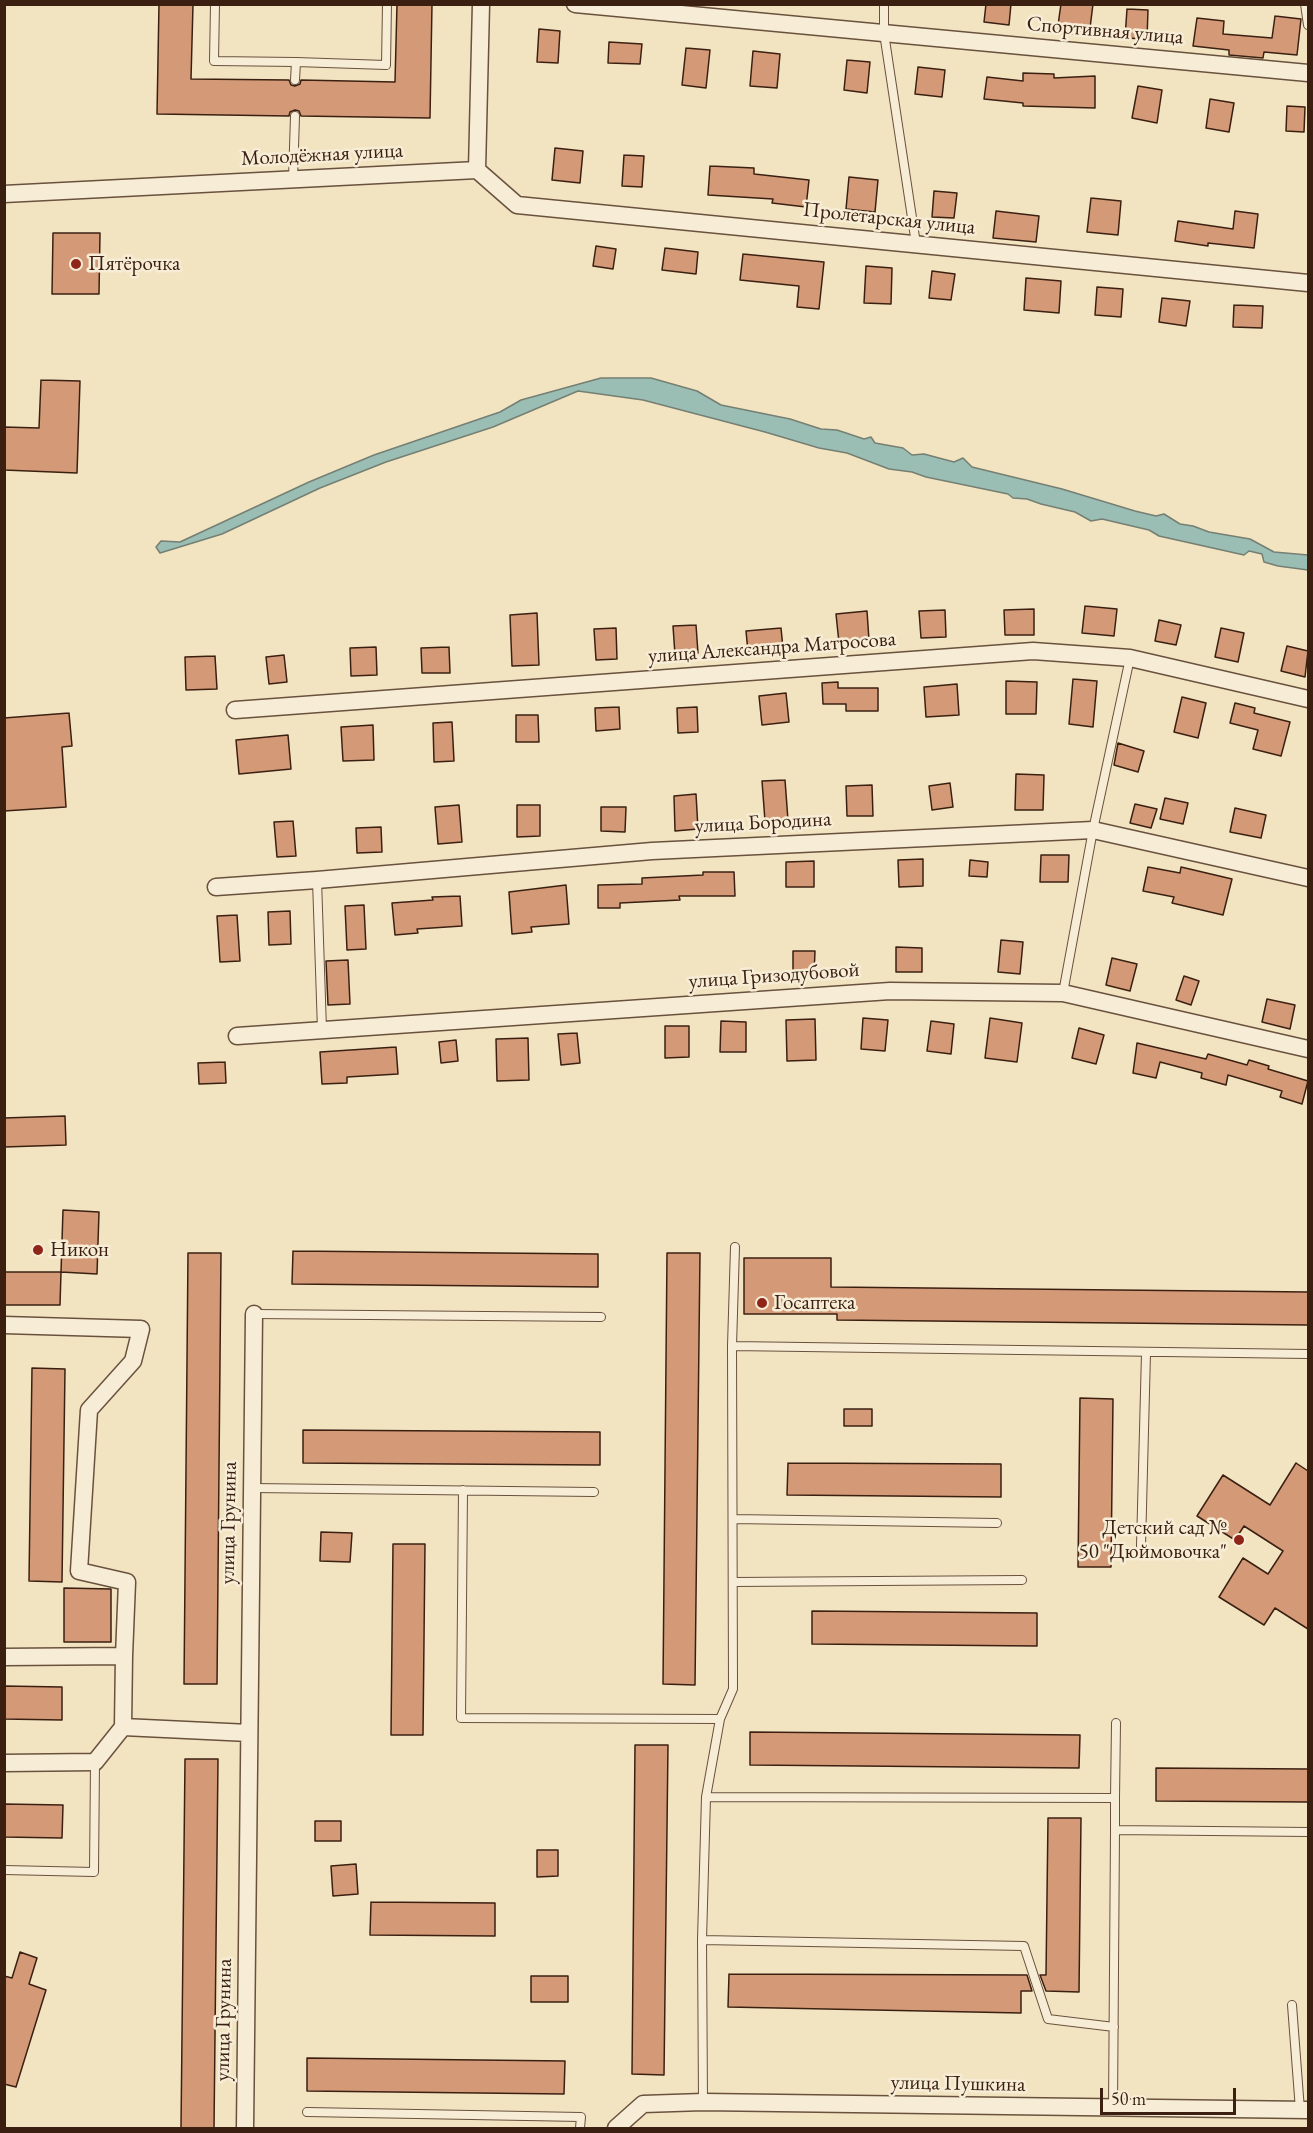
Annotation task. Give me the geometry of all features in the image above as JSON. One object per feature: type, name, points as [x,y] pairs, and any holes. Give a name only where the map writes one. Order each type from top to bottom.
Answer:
[{"type":"street","points":[[477,170],[481,4]]},
{"type":"street","name":"Спортивная улица","points":[[575,4],[1308,73]]},
{"type":"street","name":"Молодёжная улица","points":[[4,194],[477,170]]},
{"type":"street","name":"Пролетарская улица","points":[[477,170],[517,205],[1308,283]]},
{"type":"street","name":"улица Александра Матросова","points":[[235,710],[1034,651],[1130,658],[1308,699]]},
{"type":"street","name":"улица Бородина","points":[[216,887],[652,851],[1093,830],[1308,878]]},
{"type":"street","name":"улица Гризодубовой","points":[[237,1036],[890,991],[1063,993],[1308,1049]]},
{"type":"street","name":"улица Грунина","points":[[245,2128],[254,1314]]},
{"type":"street","points":[[4,1325],[141,1329],[133,1361],[89,1410],[79,1571],[127,1582],[123,1726],[95,1762],[4,1763]]},
{"type":"street","points":[[4,1657],[124,1656]]},
{"type":"street","points":[[123,1726],[249,1733]]},
{"type":"street","name":"улица Пушкина","points":[[616,2128],[644,2104],[1304,2110]]},
{"type":"lane","points":[[215,4],[214,61],[386,65],[387,4]]},
{"type":"lane","points":[[884,4],[884,33],[916,244]]},
{"type":"lane","points":[[1305,4],[1308,25]]},
{"type":"lane","points":[[295,80],[296,62]]},
{"type":"lane","points":[[294,179],[295,116]]},
{"type":"lane","points":[[1063,993],[1093,830],[1130,658]]},
{"type":"lane","points":[[317,880],[322,1030]]},
{"type":"lane","points":[[703,2103],[702,1940],[706,1797],[720,1719],[733,1689],[732,1346],[735,1247]]},
{"type":"lane","points":[[254,1314],[601,1317]]},
{"type":"lane","points":[[732,1346],[1308,1354]]},
{"type":"lane","points":[[1141,1546],[1146,1353]]},
{"type":"lane","points":[[252,1488],[594,1492]]},
{"type":"lane","points":[[463,1490],[461,1718],[720,1719]]},
{"type":"lane","points":[[733,1519],[997,1523]]},
{"type":"lane","points":[[733,1582],[1022,1580]]},
{"type":"lane","points":[[1113,2109],[1116,1723]]},
{"type":"lane","points":[[4,1870],[93,1872],[95,1762]]},
{"type":"lane","points":[[706,1797],[1115,1798]]},
{"type":"lane","points":[[1115,1830],[1308,1832]]},
{"type":"lane","points":[[702,1940],[1024,1946],[1048,2019],[1114,2026]]},
{"type":"lane","points":[[1292,2005],[1304,2110]]},
{"type":"lane","points":[[307,2112],[581,2117],[580,2128]]},
{"type":"water","points":[[601,378],[651,378],[697,391],[721,405],[790,419],[821,429],[837,430],[864,439],[871,437],[875,443],[903,448],[912,455],[924,454],[954,462],[963,458],[972,467],[1062,489],[1135,511],[1156,516],[1164,514],[1180,524],[1250,539],[1274,552],[1308,555],[1308,570],[1264,562],[1262,554],[1249,551],[1244,555],[1159,536],[1149,530],[1102,519],[1091,521],[1075,512],[1027,499],[1013,498],[1008,494],[889,469],[847,453],[819,448],[643,400],[578,391],[493,427],[386,462],[320,488],[222,534],[160,553],[156,547],[161,541],[180,542],[309,482],[374,455],[500,412],[521,400]]},
{"type":"building","points":[[159,4],[193,4],[191,79],[289,80],[291,85],[295,86],[300,84],[301,80],[395,82],[397,4],[432,4],[430,118],[301,116],[299,111],[295,110],[290,112],[289,116],[157,114]]},
{"type":"building","points":[[986,4],[1011,4],[1009,25],[984,22]]},
{"type":"building","points":[[1061,4],[1093,4],[1089,36],[1057,32]]},
{"type":"building","points":[[1127,9],[1148,10],[1147,39],[1125,38]]},
{"type":"building","points":[[1275,16],[1301,19],[1297,55],[1264,52],[1263,58],[1229,55],[1229,50],[1193,46],[1197,18],[1224,21],[1223,34],[1272,38]]},
{"type":"building","points":[[539,29],[560,31],[558,63],[537,62]]},
{"type":"building","points":[[609,42],[642,44],[640,64],[608,63]]},
{"type":"building","points":[[686,48],[710,50],[706,88],[682,85]]},
{"type":"building","points":[[753,51],[780,54],[777,88],[750,86]]},
{"type":"building","points":[[847,60],[870,62],[867,93],[844,90]]},
{"type":"building","points":[[918,67],[945,70],[942,97],[915,94]]},
{"type":"building","points":[[1023,73],[1054,74],[1054,78],[1095,76],[1095,108],[1023,106],[1023,103],[984,99],[987,77],[1023,81]]},
{"type":"building","points":[[1138,86],[1162,90],[1157,123],[1132,118]]},
{"type":"building","points":[[1210,99],[1234,103],[1229,132],[1206,128]]},
{"type":"building","points":[[1287,106],[1305,107],[1304,132],[1286,131]]},
{"type":"building","points":[[555,148],[583,151],[580,183],[552,180]]},
{"type":"building","points":[[624,155],[644,156],[642,187],[622,186]]},
{"type":"building","points":[[710,166],[754,168],[754,174],[809,180],[806,207],[772,203],[773,199],[708,195]]},
{"type":"building","points":[[849,177],[878,180],[875,212],[846,209]]},
{"type":"building","points":[[934,191],[957,193],[954,218],[932,217]]},
{"type":"building","points":[[1091,198],[1121,201],[1118,235],[1087,232]]},
{"type":"building","points":[[996,211],[1039,216],[1036,242],[993,238]]},
{"type":"building","points":[[1235,211],[1258,214],[1254,248],[1208,243],[1208,246],[1175,241],[1178,221],[1233,229]]},
{"type":"building","name":"Пятёрочка","points":[[53,233],[100,233],[99,294],[52,294]]},
{"type":"building","points":[[596,246],[616,249],[613,269],[593,266]]},
{"type":"building","points":[[665,248],[698,252],[696,274],[662,270]]},
{"type":"building","points":[[743,254],[824,262],[819,309],[797,307],[799,286],[740,280]]},
{"type":"building","points":[[866,266],[892,268],[891,304],[864,303]]},
{"type":"building","points":[[932,271],[955,274],[951,300],[929,298]]},
{"type":"building","points":[[1026,278],[1061,281],[1059,313],[1024,310]]},
{"type":"building","points":[[1097,287],[1123,289],[1121,317],[1095,315]]},
{"type":"building","points":[[1162,298],[1190,301],[1186,326],[1159,322]]},
{"type":"building","points":[[1234,305],[1263,306],[1262,328],[1233,327]]},
{"type":"building","points":[[41,380],[80,381],[77,473],[4,470],[4,427],[39,428]]},
{"type":"building","points":[[1085,606],[1117,609],[1114,636],[1082,633]]},
{"type":"building","points":[[1034,609],[1034,635],[1005,635],[1004,610]]},
{"type":"building","points":[[945,610],[946,637],[921,638],[919,611]]},
{"type":"building","points":[[867,611],[869,640],[839,643],[836,614]]},
{"type":"building","points":[[537,613],[539,665],[512,666],[510,615]]},
{"type":"building","points":[[1159,620],[1181,625],[1176,645],[1155,641]]},
{"type":"building","points":[[696,625],[698,653],[675,655],[673,626]]},
{"type":"building","points":[[616,628],[617,659],[596,660],[594,629]]},
{"type":"building","points":[[781,628],[783,648],[748,652],[746,631]]},
{"type":"building","points":[[1221,628],[1244,633],[1238,662],[1215,657]]},
{"type":"building","points":[[1287,646],[1308,651],[1305,677],[1281,671]]},
{"type":"building","points":[[376,647],[377,675],[351,676],[350,648]]},
{"type":"building","points":[[449,647],[450,673],[422,673],[421,648]]},
{"type":"building","points":[[284,655],[287,682],[269,684],[266,657]]},
{"type":"building","points":[[215,656],[217,689],[186,690],[185,657]]},
{"type":"building","points":[[1073,679],[1097,681],[1093,727],[1069,724]]},
{"type":"building","points":[[1006,681],[1037,682],[1036,714],[1006,714]]},
{"type":"building","points":[[838,682],[838,688],[878,688],[878,711],[846,711],[846,704],[823,704],[822,683]]},
{"type":"building","points":[[957,684],[959,715],[926,717],[924,687]]},
{"type":"building","points":[[786,693],[789,722],[762,725],[759,696]]},
{"type":"building","points":[[1182,697],[1206,703],[1198,738],[1174,732]]},
{"type":"building","points":[[1235,703],[1255,708],[1254,713],[1290,722],[1281,756],[1253,749],[1258,730],[1230,723]]},
{"type":"building","points":[[619,707],[620,729],[596,731],[595,708]]},
{"type":"building","points":[[697,707],[698,732],[678,733],[677,708]]},
{"type":"building","points":[[69,713],[72,746],[62,747],[66,807],[4,811],[4,718]]},
{"type":"building","points":[[516,715],[538,715],[539,742],[516,742]]},
{"type":"building","points":[[452,722],[454,761],[434,762],[433,723]]},
{"type":"building","points":[[373,725],[374,760],[343,761],[341,727]]},
{"type":"building","points":[[288,735],[291,769],[239,774],[236,740]]},
{"type":"building","points":[[1118,743],[1144,751],[1138,772],[1114,765]]},
{"type":"building","points":[[1016,774],[1044,775],[1043,810],[1015,810]]},
{"type":"building","points":[[785,780],[788,820],[765,821],[762,781]]},
{"type":"building","points":[[950,783],[953,807],[932,810],[929,786]]},
{"type":"building","points":[[872,785],[873,816],[847,816],[846,786]]},
{"type":"building","points":[[696,794],[698,829],[675,831],[674,796]]},
{"type":"building","points":[[1165,798],[1188,803],[1183,824],[1160,819]]},
{"type":"building","points":[[1135,804],[1157,809],[1151,828],[1130,823]]},
{"type":"building","points":[[459,805],[462,842],[438,844],[435,807]]},
{"type":"building","points":[[517,805],[540,805],[540,836],[517,837]]},
{"type":"building","points":[[601,807],[626,807],[625,832],[601,831]]},
{"type":"building","points":[[1235,808],[1266,815],[1261,838],[1230,832]]},
{"type":"building","points":[[293,821],[296,856],[277,857],[274,822]]},
{"type":"building","points":[[381,827],[382,852],[357,853],[356,828]]},
{"type":"building","points":[[1041,855],[1069,855],[1068,882],[1040,882]]},
{"type":"building","points":[[923,859],[923,886],[899,887],[898,860]]},
{"type":"building","points":[[970,860],[988,862],[987,877],[969,876]]},
{"type":"building","points":[[814,861],[814,887],[786,887],[786,862]]},
{"type":"building","points":[[1148,867],[1180,873],[1181,867],[1232,879],[1223,915],[1172,903],[1174,897],[1143,891]]},
{"type":"building","points":[[703,872],[734,872],[735,896],[679,896],[680,900],[620,903],[620,908],[598,908],[598,885],[642,884],[642,878],[703,875]]},
{"type":"building","points":[[566,885],[569,924],[531,927],[532,932],[512,934],[509,892]]},
{"type":"building","points":[[460,896],[462,926],[417,929],[418,933],[395,935],[392,903],[433,900],[432,897]]},
{"type":"building","points":[[364,905],[366,949],[347,950],[345,906]]},
{"type":"building","points":[[290,911],[291,944],[269,945],[268,912]]},
{"type":"building","points":[[237,915],[240,961],[220,962],[217,916]]},
{"type":"building","points":[[1001,940],[1023,942],[1020,974],[998,972]]},
{"type":"building","points":[[896,947],[922,948],[922,972],[896,972]]},
{"type":"building","points":[[793,951],[815,951],[814,975],[793,975]]},
{"type":"building","points":[[1112,958],[1137,964],[1130,991],[1106,985]]},
{"type":"building","points":[[348,960],[350,1004],[328,1005],[326,961]]},
{"type":"building","points":[[1184,976],[1199,981],[1191,1005],[1176,1000]]},
{"type":"building","points":[[1267,999],[1295,1005],[1290,1029],[1262,1022]]},
{"type":"building","points":[[863,1018],[888,1020],[885,1051],[861,1049]]},
{"type":"building","points":[[990,1018],[1022,1023],[1017,1062],[985,1058]]},
{"type":"building","points":[[815,1019],[816,1060],[787,1061],[786,1020]]},
{"type":"building","points":[[721,1021],[746,1022],[746,1052],[720,1052]]},
{"type":"building","points":[[931,1021],[954,1024],[951,1054],[927,1051]]},
{"type":"building","points":[[665,1026],[689,1026],[689,1057],[665,1058]]},
{"type":"building","points":[[1079,1028],[1104,1035],[1096,1064],[1072,1058]]},
{"type":"building","points":[[577,1033],[580,1063],[561,1065],[558,1034]]},
{"type":"building","points":[[528,1038],[529,1080],[497,1081],[496,1039]]},
{"type":"building","points":[[456,1040],[458,1061],[441,1063],[439,1042]]},
{"type":"building","points":[[1137,1043],[1206,1059],[1208,1054],[1247,1065],[1249,1060],[1269,1066],[1268,1069],[1308,1081],[1302,1104],[1280,1097],[1282,1091],[1228,1075],[1226,1085],[1201,1078],[1202,1073],[1160,1062],[1156,1078],[1133,1073]]},
{"type":"building","points":[[396,1047],[398,1074],[347,1077],[347,1083],[322,1084],[320,1052]]},
{"type":"building","points":[[225,1062],[226,1083],[199,1084],[198,1063]]},
{"type":"building","points":[[65,1116],[66,1145],[4,1147],[4,1118]]},
{"type":"building","points":[[63,1210],[99,1212],[97,1274],[61,1272]]},
{"type":"building","points":[[293,1251],[598,1254],[598,1287],[292,1284]]},
{"type":"building","points":[[188,1253],[221,1253],[217,1684],[184,1684]]},
{"type":"building","points":[[667,1253],[700,1253],[695,1685],[663,1684]]},
{"type":"building","points":[[744,1258],[831,1258],[831,1287],[1308,1292],[1308,1325],[837,1320],[837,1314],[744,1314]]},
{"type":"building","points":[[4,1272],[61,1272],[60,1305],[4,1305]]},
{"type":"building","points":[[32,1368],[65,1369],[62,1582],[29,1581]]},
{"type":"building","points":[[1080,1398],[1113,1399],[1111,1567],[1078,1567]]},
{"type":"building","points":[[844,1409],[872,1409],[872,1426],[844,1426]]},
{"type":"building","points":[[303,1430],[600,1432],[600,1465],[303,1463]]},
{"type":"building","points":[[788,1463],[1001,1464],[1001,1497],[787,1495]]},
{"type":"building","points":[[1296,1463],[1308,1471],[1308,1629],[1275,1608],[1264,1625],[1219,1597],[1243,1558],[1268,1574],[1283,1551],[1244,1526],[1235,1540],[1197,1516],[1223,1475],[1270,1505]]},
{"type":"building","points":[[321,1532],[352,1533],[350,1562],[320,1561]]},
{"type":"building","points":[[393,1544],[425,1544],[423,1735],[391,1735]]},
{"type":"building","points":[[64,1588],[111,1589],[111,1642],[64,1642]]},
{"type":"building","points":[[812,1611],[1037,1613],[1037,1646],[812,1644]]},
{"type":"building","points":[[4,1686],[62,1687],[62,1720],[4,1719]]},
{"type":"building","points":[[750,1732],[1080,1735],[1079,1768],[750,1765]]},
{"type":"building","points":[[635,1745],[668,1745],[664,2075],[632,2074]]},
{"type":"building","points":[[185,1759],[218,1759],[214,2128],[181,2128]]},
{"type":"building","points":[[1156,1768],[1308,1769],[1308,1802],[1156,1801]]},
{"type":"building","points":[[4,1804],[63,1805],[62,1838],[4,1837]]},
{"type":"building","points":[[1048,1818],[1081,1818],[1079,1992],[1046,1991],[1040,1975],[1046,1975]]},
{"type":"building","points":[[315,1821],[341,1821],[341,1841],[315,1841]]},
{"type":"building","points":[[537,1850],[558,1850],[558,1876],[537,1877]]},
{"type":"building","points":[[356,1864],[358,1894],[333,1896],[331,1866]]},
{"type":"building","points":[[371,1902],[495,1903],[495,1936],[370,1935]]},
{"type":"building","points":[[20,1952],[37,1958],[29,1984],[46,1990],[16,2087],[4,2084],[4,1976],[12,1978]]},
{"type":"building","points":[[729,1974],[1027,1975],[1032,1991],[1021,1991],[1021,2013],[728,2007]]},
{"type":"building","points":[[531,1976],[568,1976],[568,2002],[531,2002]]},
{"type":"building","points":[[307,2058],[565,2061],[564,2094],[307,2091]]},
{"type":"place","name":"Пятёрочка","points":[[76,264]]},
{"type":"place","name":"Никон","points":[[38,1250]]},
{"type":"place","name":"Госаптека","points":[[762,1303]]},
{"type":"place","name":"Детский сад № 50 \"Дюймовочка\"","points":[[1239,1540]]}]
